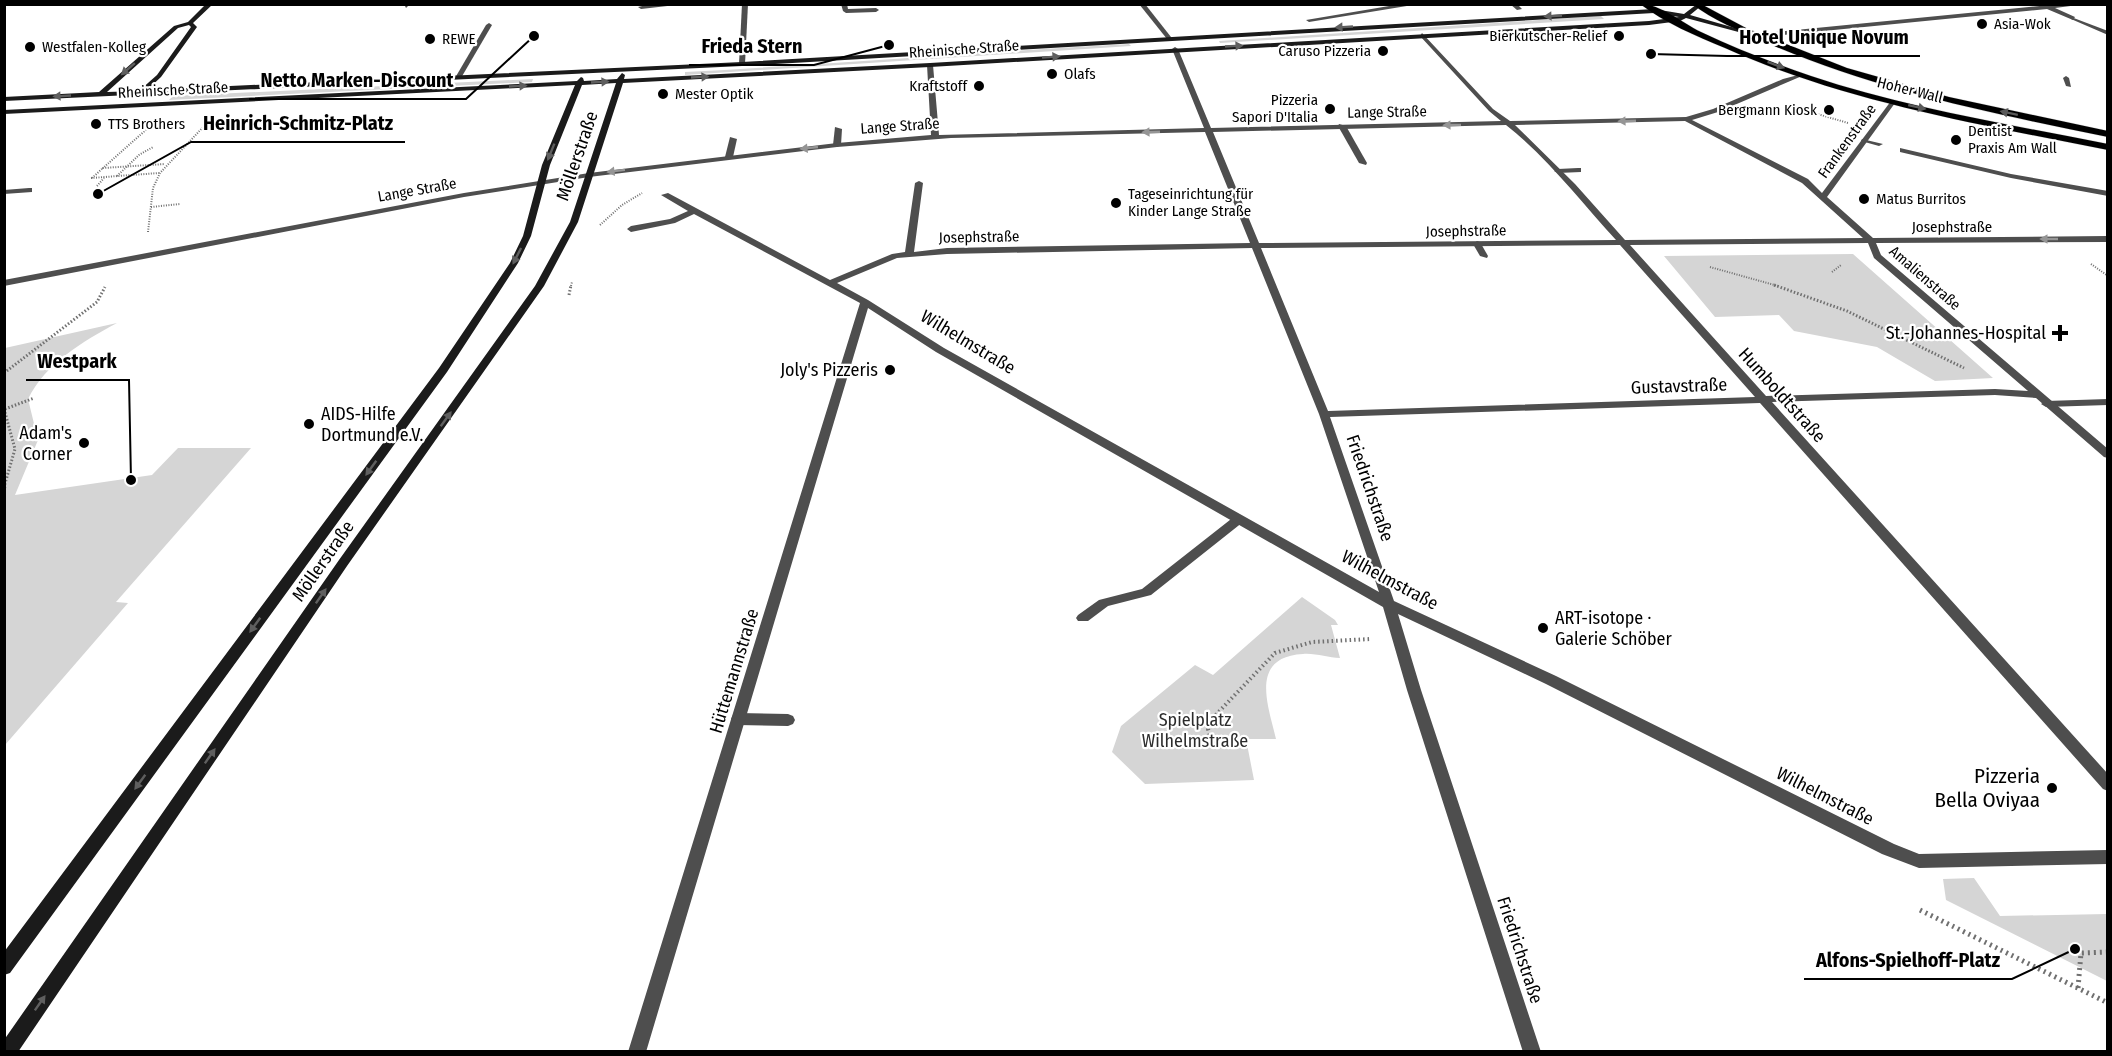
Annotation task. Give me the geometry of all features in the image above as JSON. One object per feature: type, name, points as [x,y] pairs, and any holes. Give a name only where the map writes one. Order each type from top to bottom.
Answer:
[{"type":"main road","points":[[86,108],[176,27],[190,23],[210,4]]},
{"type":"main road","name":"Hoher Wall","points":[[1643,4],[1712,40],[1800,75],[1893,102],[2108,147]]},
{"type":"main road","points":[[1687,16],[1697,5]]},
{"type":"main road","name":"Hoher Wall","points":[[1697,5],[1750,34],[1786,50],[1912,91],[2108,134]]},
{"type":"main road","name":"Rheinische Straße","points":[[4,99],[742,64],[1654,11],[1687,16],[1750,34]]},
{"type":"main road","name":"Rheinische Straße","points":[[4,112],[930,65],[1672,21],[1687,16]]},
{"type":"main road","points":[[124,106],[159,76],[194,27],[190,23]]},
{"type":"main road","points":[[1169,38],[1175,50]]},
{"type":"main road","name":"Möllerstraße","points":[[7,1052],[336,573],[534,294],[574,222],[624,70]]},
{"type":"main road","name":"Möllerstraße","points":[[4,967],[443,370],[514,263],[534,215],[541,183],[583,72]]},
{"type":"street","points":[[641,7],[682,4]]},
{"type":"street","points":[[742,64],[745,4]]},
{"type":"street","points":[[844,4],[846,11],[876,10]]},
{"type":"street","points":[[1142,4],[1169,38]]},
{"type":"street","points":[[1309,20],[1416,4]]},
{"type":"street","points":[[1513,4],[1520,9]]},
{"type":"street","points":[[1750,34],[2083,4]]},
{"type":"street","points":[[2047,8],[2108,33]]},
{"type":"street","points":[[458,78],[489,25]]},
{"type":"street","name":"Humboldtstraße","points":[[1422,35],[1491,110],[1510,124],[1557,171],[1623,243],[2108,785]]},
{"type":"street","name":"Friedrichstraße","points":[[1175,50],[1324,414],[1389,604],[1532,1052]]},
{"type":"street","points":[[930,65],[935,137]]},
{"type":"street","name":"Lange Straße","points":[[4,283],[390,208],[589,175],[729,156],[935,137],[1686,119],[1730,106],[1800,75]]},
{"type":"street","points":[[2066,78],[2069,86]]},
{"type":"street","name":"Frankenstraße","points":[[1824,196],[1893,102]]},
{"type":"street","name":"Amalienstraße","points":[[1686,119],[1805,181],[1824,196],[1871,241],[1877,256],[2035,395],[2108,455]]},
{"type":"street","points":[[1342,126],[1363,163]]},
{"type":"street","points":[[837,145],[838,129]]},
{"type":"street","points":[[729,156],[733,139]]},
{"type":"street","points":[[1865,141],[1879,144]]},
{"type":"street","points":[[1903,150],[2011,177],[2108,194]]},
{"type":"street","points":[[1557,171],[1578,170]]},
{"type":"street","points":[[909,253],[919,183]]},
{"type":"street","points":[[4,192],[29,190]]},
{"type":"street","name":"Wilhelmstraße","points":[[665,195],[865,302],[940,350],[1389,604],[1551,680],[1888,849],[1919,861],[2108,857]]},
{"type":"street","points":[[631,229],[672,221],[694,211]]},
{"type":"street","name":"Josephstraße","points":[[830,283],[877,261],[909,253],[1255,246],[2108,239]]},
{"type":"street","points":[[1477,244],[1484,256]]},
{"type":"street","name":"Hüttemannstraße","points":[[637,1052],[865,302]]},
{"type":"street","name":"Gustavstraße","points":[[1324,414],[1995,392],[2035,395]]},
{"type":"street","points":[[2046,404],[2108,402]]},
{"type":"street","points":[[1083,618],[1104,603],[1146,592],[1239,519]]},
{"type":"street","points":[[738,719],[788,720]]},
{"type":"path","points":[[1783,104],[1872,130]]},
{"type":"path","points":[[4,374],[97,302],[125,247],[146,242],[153,188],[160,173],[166,164],[211,119]]},
{"type":"path","points":[[154,122],[91,178],[160,173]]},
{"type":"path","points":[[116,177],[139,155],[153,147]]},
{"type":"path","points":[[139,155],[141,148]]},
{"type":"path","points":[[103,168],[166,164]]},
{"type":"path","points":[[97,186],[104,177]]},
{"type":"path","points":[[151,207],[180,204]]},
{"type":"path","points":[[1705,266],[1774,285],[1847,311],[1969,370],[1995,392]]},
{"type":"path","points":[[4,488],[15,449],[5,409],[34,398]]},
{"type":"path","points":[[1235,747],[1218,746],[1212,743],[1208,729],[1210,721],[1275,653],[1312,642],[1399,639]]},
{"type":"path","points":[[1920,910],[2108,1003]]},
{"type":"path","points":[[2078,988],[2081,954],[2108,952]]},
{"type":"green space","points":[[1601,16],[1604,19],[1220,43],[1219,41]]},
{"type":"green space","points":[[1129,44],[1131,46],[685,75],[685,72]]},
{"type":"green space","points":[[533,79],[532,82],[169,100],[173,96]]},
{"type":"green space","points":[[1853,254],[1993,378],[1935,381],[1877,347],[1794,331],[1779,315],[1715,317],[1664,256]]},
{"type":"green space","points":[[117,323],[91,338],[55,364],[28,399],[38,440],[15,495],[152,475],[178,448],[251,448],[116,602],[128,603],[5,745],[5,348]]},
{"type":"green space","name":"Spielplatz Wilhelmstraße","points":[[1302,597],[1335,620],[1338,625],[1331,625],[1340,658],[1303,654],[1286,657],[1275,664],[1269,673],[1266,685],[1269,712],[1276,739],[1246,739],[1254,780],[1145,784],[1112,752],[1121,726],[1195,665],[1213,675]]},
{"type":"green space","points":[[1974,878],[2000,916],[2107,914],[2107,981],[1946,900],[1943,879]]},
{"type":"place","name":"Asia-Wok","points":[[1982,24]]},
{"type":"place","name":"Netto Marken-Discount","points":[[534,36]]},
{"type":"place","name":"Bierkutscher-Relief","points":[[1619,36]]},
{"type":"place","name":"REWE","points":[[430,39]]},
{"type":"place","name":"Frieda Stern","points":[[889,45]]},
{"type":"place","name":"Westfalen-Kolleg","points":[[30,47]]},
{"type":"place","name":"Caruso Pizzeria","points":[[1383,51]]},
{"type":"place","name":"Hotel Unique Novum","points":[[1651,54]]},
{"type":"place","name":"Olafs","points":[[1052,74]]},
{"type":"place","name":"Kraftstoff","points":[[979,86]]},
{"type":"place","name":"Mester Optik","points":[[663,94]]},
{"type":"place","name":"Pizzeria Sapori D'Italia","points":[[1330,109]]},
{"type":"place","name":"Bergmann Kiosk","points":[[1829,110]]},
{"type":"place","name":"TTS Brothers","points":[[96,124]]},
{"type":"place","name":"Dentist Praxis Am Wall","points":[[1956,140]]},
{"type":"place","name":"Heinrich-Schmitz-Platz","points":[[98,194]]},
{"type":"place","name":"Matus Burritos","points":[[1864,199]]},
{"type":"place","name":"Tageseinrichtung für Kinder Lange Straße","points":[[1116,203]]},
{"type":"place","name":"St.-Johannes-Hospital","points":[[2060,333]]},
{"type":"place","name":"Joly's Pizzeris","points":[[890,370]]},
{"type":"place","name":"AIDS-Hilfe Dortmund e.V.","points":[[309,424]]},
{"type":"place","name":"Adam's Corner","points":[[84,443]]},
{"type":"place","name":"Westpark","points":[[131,480]]},
{"type":"place","name":"ART-isotope · Galerie Schöber","points":[[1543,628]]},
{"type":"place","name":"Pizzeria Bella Oviyaa","points":[[2052,788]]},
{"type":"place","name":"Alfons-Spielhoff-Platz","points":[[2075,949]]}]
